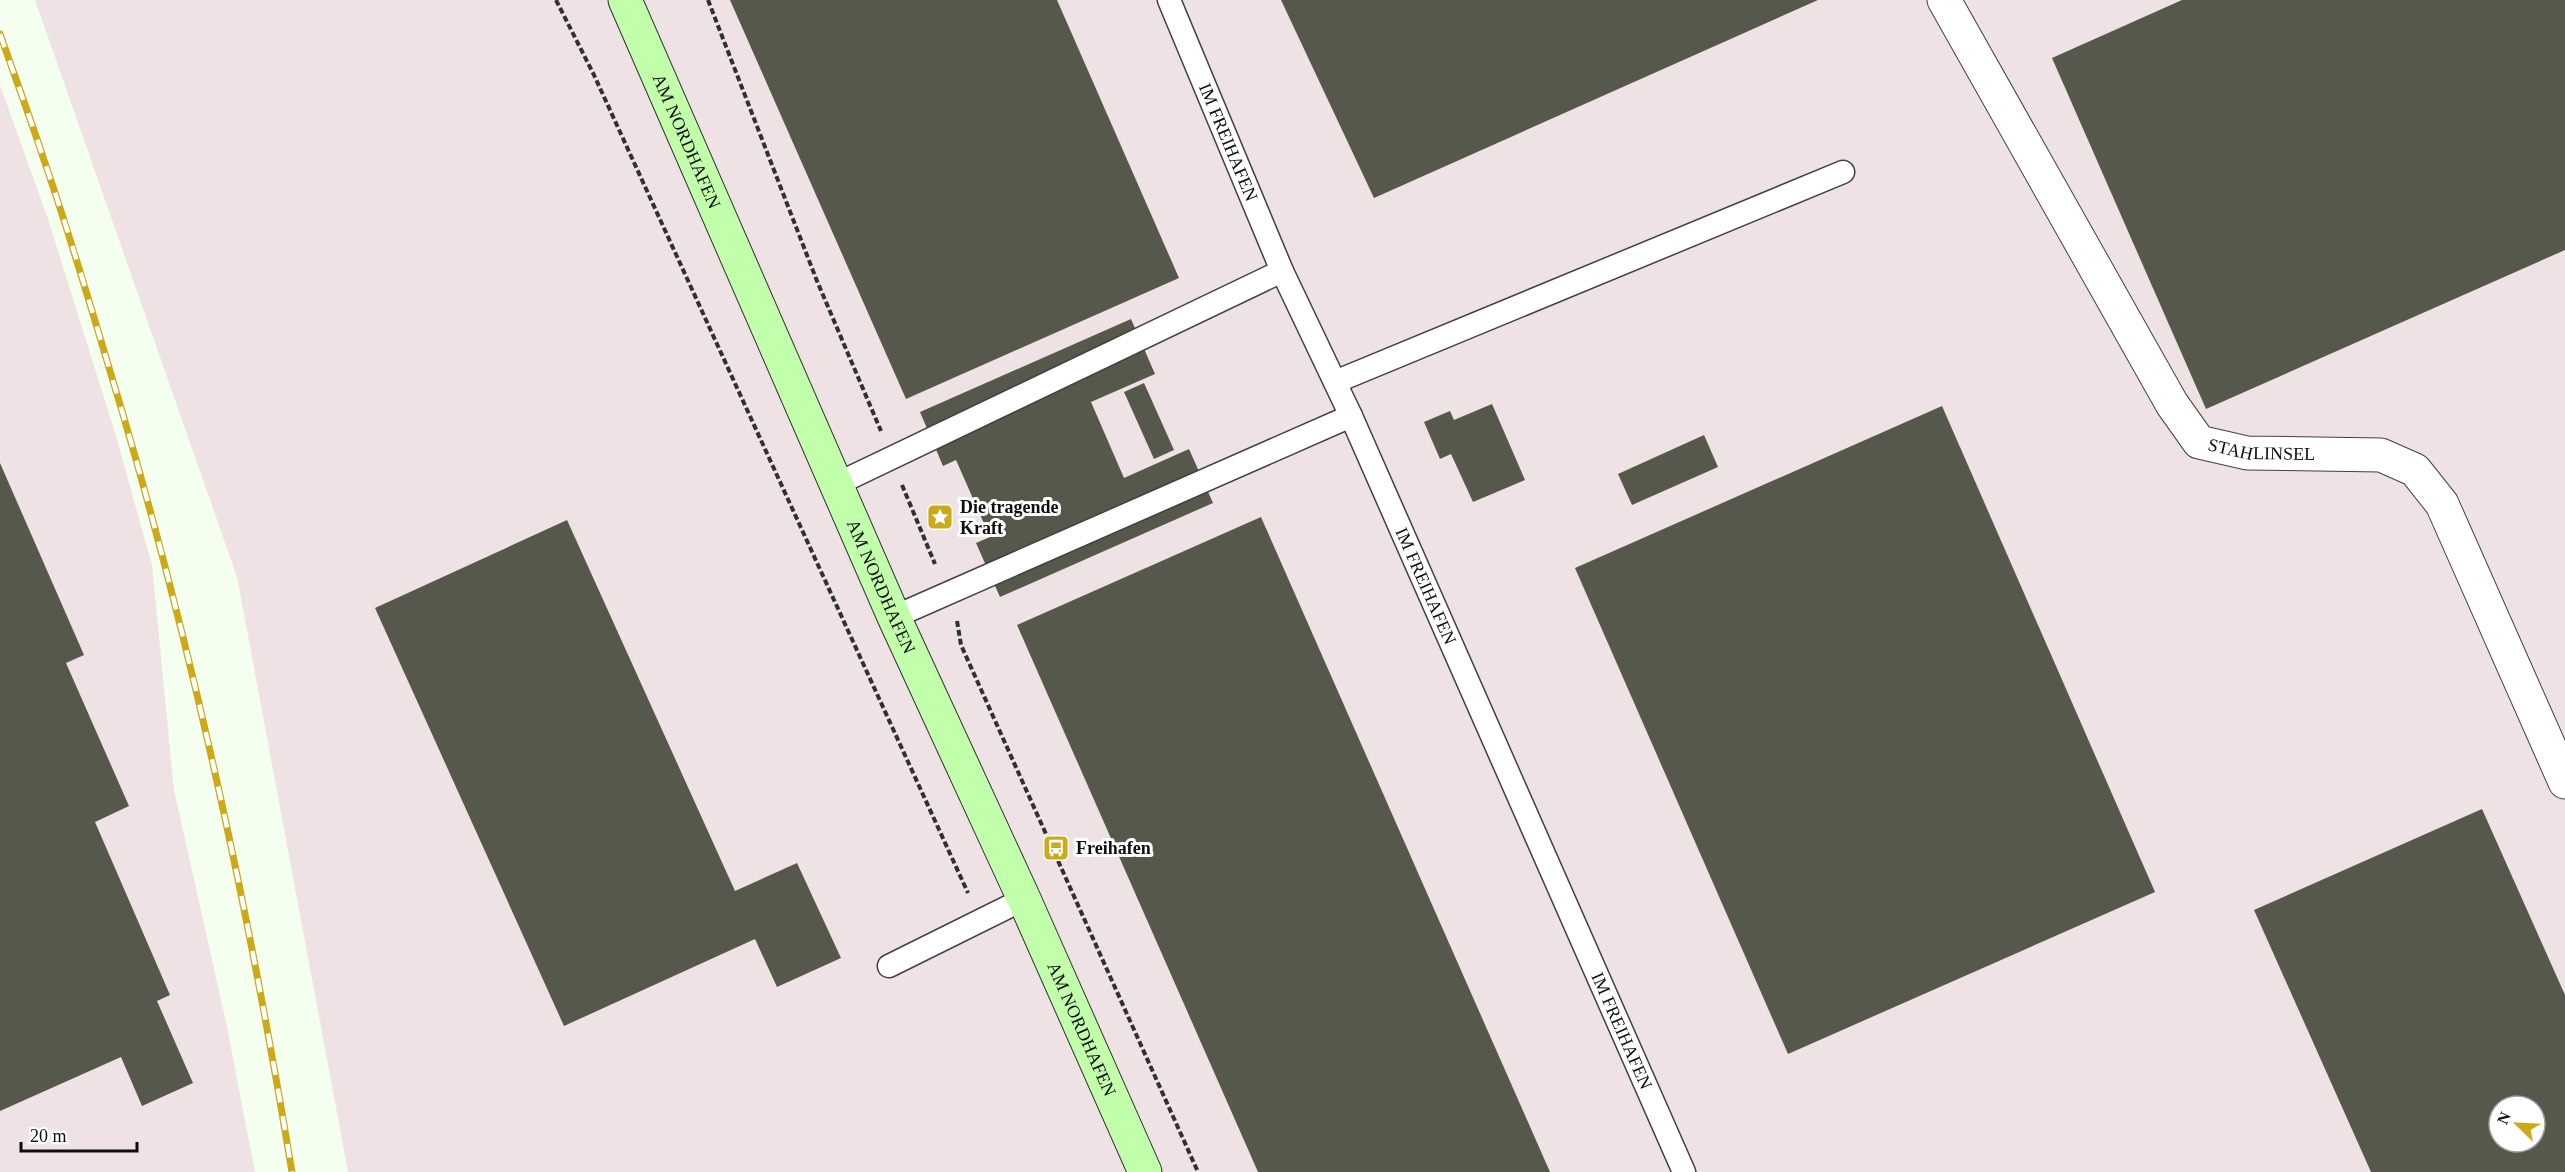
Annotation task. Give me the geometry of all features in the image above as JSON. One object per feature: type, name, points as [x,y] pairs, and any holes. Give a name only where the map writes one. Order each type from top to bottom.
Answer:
[{"type":"main road","name":"AM NORDHAFEN","points":[[625,0],[894,617],[1024,899],[1145,1172]]},
{"type":"street","name":"STAHLINSEL","points":[[1944,0],[2172,404],[2199,442],[2247,453],[2381,455],[2415,470],[2442,504],[2565,782]]},
{"type":"lane","name":"IM FREIHAFEN","points":[[1169,0],[1282,271],[1351,416],[1684,1172]]},
{"type":"lane","points":[[1335,382],[1843,172]]},
{"type":"lane","points":[[837,484],[1282,271]]},
{"type":"lane","points":[[894,617],[1351,416]]},
{"type":"lane","points":[[890,966],[1024,899]]},
{"type":"path","points":[[556,0],[594,75],[981,920]]},
{"type":"path","points":[[708,0],[817,281],[948,594],[961,631],[961,645],[1198,1172]]},
{"type":"shaded area","points":[[35,0],[2565,0],[2565,1172],[348,1172],[237,577]]},
{"type":"shaded area","points":[[0,85],[48,219],[116,436],[152,565],[174,790],[227,1027],[255,1172],[0,1172]]},
{"type":"building","points":[[730,0],[1057,0],[1179,278],[906,399]]},
{"type":"building","points":[[1281,0],[1818,0],[1374,198]]},
{"type":"building","points":[[2182,0],[2565,0],[2565,250],[2206,409],[2052,58]]},
{"type":"building","points":[[1131,319],[1155,374],[1091,402],[1124,478],[1189,449],[1213,503],[1000,597],[976,543],[990,537],[956,460],[943,466],[920,412]]},
{"type":"building","points":[[1144,383],[1174,450],[1154,459],[1124,392]]},
{"type":"building","points":[[1492,404],[1525,480],[1473,502],[1451,454],[1440,459],[1424,422],[1450,411],[1454,420]]},
{"type":"building","points":[[1942,406],[2155,892],[1788,1054],[1575,568]]},
{"type":"building","points":[[1704,435],[1718,467],[1632,505],[1618,474]]},
{"type":"building","points":[[0,463],[84,655],[66,663],[129,806],[95,822],[170,995],[157,1001],[193,1083],[142,1106],[121,1057],[0,1111]]},
{"type":"building","points":[[1261,517],[1550,1172],[1258,1172],[1017,625]]},
{"type":"building","points":[[567,520],[735,891],[797,863],[841,958],[777,987],[755,939],[564,1026],[375,608]]},
{"type":"building","points":[[2482,809],[2565,995],[2565,1172],[2371,1172],[2254,910]]},
{"type":"railway","points":[[0,34],[85,286],[149,505],[219,789],[258,980],[292,1172]]},
{"type":"place","name":"Die tragende Kraft","points":[[940,517]]},
{"type":"place","name":"Freihafen","points":[[1056,848]]}]
